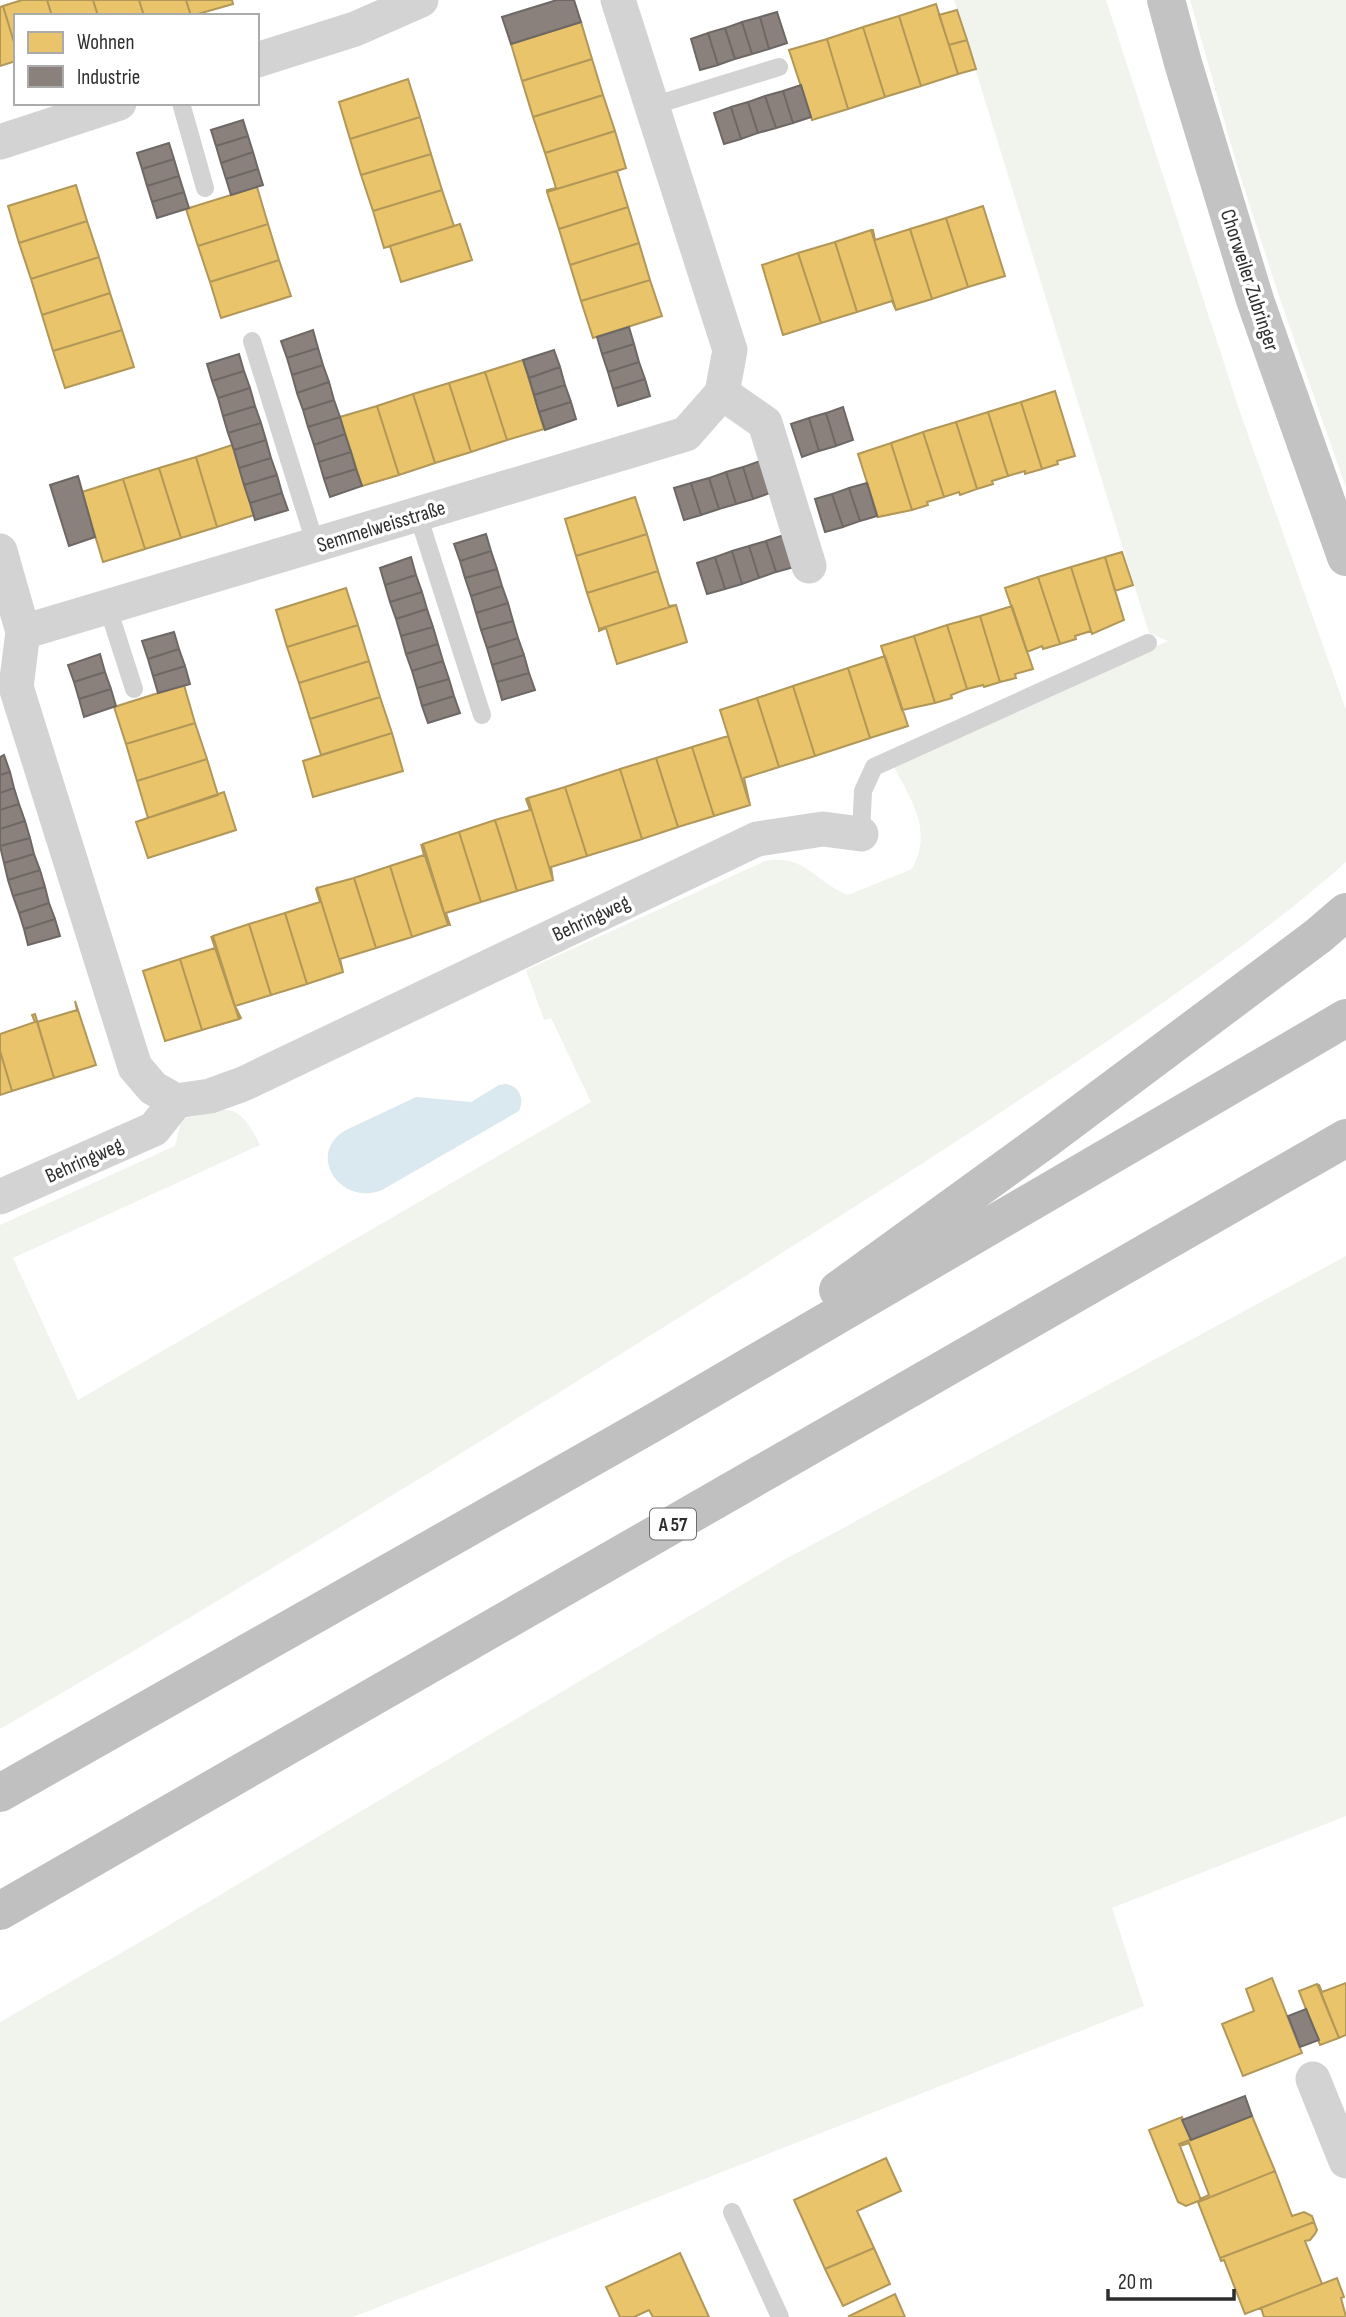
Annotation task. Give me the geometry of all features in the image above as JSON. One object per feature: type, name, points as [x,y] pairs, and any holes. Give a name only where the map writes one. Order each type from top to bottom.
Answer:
[{"type":"highway","name":"Chorweiler Zubringer","points":[[1166,0],[1186,76],[1255,300],[1346,557]]},
{"type":"highway","points":[[651,1424],[1045,1140],[1318,936],[1346,912]]},
{"type":"highway","points":[[0,1793],[651,1424],[1346,1018]]},
{"type":"highway","name":"A 57","points":[[0,1911],[1346,1138]]},
{"type":"street","points":[[259,59],[355,29],[421,0]]},
{"type":"street","points":[[618,0],[730,350],[722,393],[765,423],[809,566]]},
{"type":"street","points":[[0,142],[113,105]]},
{"type":"street","name":"Semmelweisstraße","points":[[23,632],[686,435],[722,393]]},
{"type":"street","points":[[0,551],[23,632],[8,689],[135,1067],[153,1088],[176,1101]]},
{"type":"street","name":"Behringweg","points":[[0,1197],[154,1129],[176,1101],[210,1096],[243,1084],[757,839],[822,829],[861,834]]},
{"type":"street","points":[[1313,2079],[1346,2161]]},
{"type":"lane","points":[[652,106],[779,67]]},
{"type":"lane","points":[[182,105],[205,188]]},
{"type":"lane","points":[[252,341],[316,546]]},
{"type":"lane","points":[[418,515],[482,715]]},
{"type":"lane","points":[[108,608],[134,689]]},
{"type":"lane","name":"Behringweg","points":[[861,834],[863,791],[874,767],[1148,643]]},
{"type":"lane","points":[[732,2212],[780,2317]]},
{"type":"shaded area","points":[[954,0],[1106,0],[1240,412],[1346,710],[1346,862],[1266,927],[1184,988],[935,1155],[411,1484],[0,1729],[0,1225],[175,1146],[182,1118],[215,1111],[231,1111],[244,1119],[260,1145],[13,1258],[78,1400],[591,1102],[551,1018],[544,1020],[526,970],[765,861],[790,861],[800,865],[848,895],[912,869],[921,842],[918,817],[894,767],[1168,641],[1149,633]]},
{"type":"shaded area","points":[[1190,0],[1346,0],[1346,488],[1238,169]]},
{"type":"shaded area","points":[[506,1084],[520,1094],[519,1111],[382,1190],[367,1193],[353,1191],[341,1185],[333,1175],[328,1164],[328,1151],[334,1140],[346,1130],[416,1097],[471,1102],[499,1085]]},
{"type":"shaded area","points":[[1346,1256],[1346,1816],[1112,1908],[1144,2006],[353,2317],[0,2317],[0,2022],[161,1930],[782,1561]]},
{"type":"building: Wohnen","points":[[22,0],[47,0],[51,14],[14,14],[14,42],[3,6]]},
{"type":"building: Wohnen","points":[[47,0],[93,0],[97,14],[51,14]]},
{"type":"building: Wohnen","points":[[93,0],[139,0],[143,14],[97,14]]},
{"type":"building: Wohnen","points":[[139,0],[186,0],[190,14],[143,14]]},
{"type":"building: Wohnen","points":[[186,0],[232,0],[233,4],[190,14]]},
{"type":"building: Wohnen","points":[[936,4],[958,74],[921,86],[899,16]]},
{"type":"building: Wohnen","points":[[3,6],[14,42],[14,62],[0,66],[0,7]]},
{"type":"building: Wohnen","points":[[957,10],[967,40],[949,45],[939,15]]},
{"type":"building: Wohnen","points":[[899,16],[921,86],[885,97],[863,27]]},
{"type":"building: Wohnen","points":[[581,22],[592,59],[522,81],[511,44]]},
{"type":"building: Wohnen","points":[[863,27],[885,97],[848,109],[827,39]]},
{"type":"building: Wohnen","points":[[827,39],[848,109],[812,120],[789,50]]},
{"type":"building: Wohnen","points":[[967,40],[976,69],[958,74],[949,45]]},
{"type":"building: Wohnen","points":[[592,59],[603,95],[533,117],[522,81]]},
{"type":"building: Wohnen","points":[[408,79],[420,117],[350,139],[339,102]]},
{"type":"building: Wohnen","points":[[603,95],[615,131],[545,153],[533,117]]},
{"type":"building: Wohnen","points":[[420,117],[431,154],[361,175],[350,139]]},
{"type":"building: Wohnen","points":[[615,131],[626,168],[547,192],[556,188],[545,153]]},
{"type":"building: Wohnen","points":[[431,154],[442,190],[373,211],[361,175]]},
{"type":"building: Wohnen","points":[[626,168],[617,171],[628,207],[559,229],[547,192]]},
{"type":"building: Wohnen","points":[[76,185],[87,221],[19,243],[8,206]]},
{"type":"building: Wohnen","points":[[257,187],[268,224],[198,246],[186,209]]},
{"type":"building: Wohnen","points":[[442,190],[454,226],[384,248],[373,211]]},
{"type":"building: Wohnen","points":[[983,206],[1005,276],[968,287],[946,218]]},
{"type":"building: Wohnen","points":[[628,207],[639,243],[570,265],[559,229]]},
{"type":"building: Wohnen","points":[[946,218],[968,287],[932,299],[910,229]]},
{"type":"building: Wohnen","points":[[87,221],[99,257],[31,279],[19,243]]},
{"type":"building: Wohnen","points":[[268,224],[279,260],[210,282],[198,246]]},
{"type":"building: Wohnen","points":[[460,224],[472,260],[401,282],[390,246]]},
{"type":"building: Wohnen","points":[[910,229],[932,299],[896,310],[871,230],[875,240]]},
{"type":"building: Wohnen","points":[[871,230],[896,310],[892,301],[857,312],[835,242]]},
{"type":"building: Wohnen","points":[[835,242],[857,312],[821,323],[798,253]]},
{"type":"building: Wohnen","points":[[639,243],[650,280],[581,301],[570,265]]},
{"type":"building: Wohnen","points":[[798,253],[821,323],[783,335],[762,265]]},
{"type":"building: Wohnen","points":[[99,257],[110,293],[42,315],[31,279]]},
{"type":"building: Wohnen","points":[[279,260],[291,296],[221,318],[210,282]]},
{"type":"building: Wohnen","points":[[650,280],[662,316],[593,338],[581,301]]},
{"type":"building: Wohnen","points":[[110,293],[122,330],[53,351],[42,315]]},
{"type":"building: Wohnen","points":[[122,330],[134,367],[65,388],[53,351]]},
{"type":"building: Wohnen","points":[[523,360],[544,429],[507,440],[485,372]]},
{"type":"building: Wohnen","points":[[485,372],[507,440],[471,452],[449,383]]},
{"type":"building: Wohnen","points":[[449,383],[471,452],[435,463],[413,394]]},
{"type":"building: Wohnen","points":[[1055,391],[1075,456],[1042,469],[1021,402]]},
{"type":"building: Wohnen","points":[[413,394],[435,463],[399,475],[377,406]]},
{"type":"building: Wohnen","points":[[1021,402],[1042,469],[1008,476],[988,412]]},
{"type":"building: Wohnen","points":[[377,406],[399,475],[362,486],[340,417]]},
{"type":"building: Wohnen","points":[[988,412],[1008,476],[977,489],[956,422]]},
{"type":"building: Wohnen","points":[[956,422],[977,489],[944,497],[923,432]]},
{"type":"building: Wohnen","points":[[923,432],[944,497],[912,510],[891,443]]},
{"type":"building: Wohnen","points":[[891,443],[912,510],[878,517],[858,454]]},
{"type":"building: Wohnen","points":[[232,445],[254,515],[217,527],[196,457]]},
{"type":"building: Wohnen","points":[[196,457],[217,527],[181,538],[159,468]]},
{"type":"building: Wohnen","points":[[159,468],[181,538],[145,549],[123,479]]},
{"type":"building: Wohnen","points":[[123,479],[145,549],[103,562],[82,492]]},
{"type":"building: Wohnen","points":[[635,497],[647,534],[576,556],[565,519]]},
{"type":"building: Wohnen","points":[[647,534],[658,571],[587,593],[576,556]]},
{"type":"building: Wohnen","points":[[1122,552],[1133,585],[1115,591],[1105,557]]},
{"type":"building: Wohnen","points":[[1105,557],[1124,620],[1092,634],[1071,567]]},
{"type":"building: Wohnen","points":[[1071,567],[1091,631],[1060,644],[1038,577]]},
{"type":"building: Wohnen","points":[[658,571],[669,606],[676,605],[599,629],[587,593]]},
{"type":"building: Wohnen","points":[[1038,577],[1060,644],[1043,649],[1042,646],[1027,652],[1005,588]]},
{"type":"building: Wohnen","points":[[346,588],[358,625],[287,647],[276,610]]},
{"type":"building: Wohnen","points":[[676,605],[687,642],[617,664],[606,628],[599,629]]},
{"type":"building: Wohnen","points":[[1012,606],[1033,669],[1015,674],[1016,678],[1000,682],[980,616]]},
{"type":"building: Wohnen","points":[[980,616],[1000,682],[967,689],[947,625]]},
{"type":"building: Wohnen","points":[[358,625],[369,661],[299,683],[287,647]]},
{"type":"building: Wohnen","points":[[947,625],[967,689],[951,695],[952,698],[935,703],[914,636]]},
{"type":"building: Wohnen","points":[[914,636],[935,703],[902,710],[881,646]]},
{"type":"building: Wohnen","points":[[885,656],[908,726],[870,738],[848,668]]},
{"type":"building: Wohnen","points":[[369,661],[380,697],[310,719],[299,683]]},
{"type":"building: Wohnen","points":[[848,668],[870,738],[815,756],[793,686]]},
{"type":"building: Wohnen","points":[[184,685],[195,723],[126,744],[114,707]]},
{"type":"building: Wohnen","points":[[793,686],[815,756],[779,767],[757,698]]},
{"type":"building: Wohnen","points":[[380,697],[392,733],[321,755],[310,719]]},
{"type":"building: Wohnen","points":[[757,698],[779,767],[744,778],[750,805],[720,710]]},
{"type":"building: Wohnen","points":[[195,723],[207,759],[137,781],[126,744]]},
{"type":"building: Wohnen","points":[[392,733],[403,771],[313,797],[303,761]]},
{"type":"building: Wohnen","points":[[728,736],[750,805],[714,816],[692,747]]},
{"type":"building: Wohnen","points":[[692,747],[714,816],[678,827],[656,758]]},
{"type":"building: Wohnen","points":[[656,758],[678,827],[642,839],[620,769]]},
{"type":"building: Wohnen","points":[[207,759],[218,795],[148,818],[137,781]]},
{"type":"building: Wohnen","points":[[620,769],[642,839],[587,856],[565,787]]},
{"type":"building: Wohnen","points":[[565,787],[587,856],[551,867],[553,880],[528,798]]},
{"type":"building: Wohnen","points":[[224,792],[236,830],[148,858],[136,822]]},
{"type":"building: Wohnen","points":[[528,798],[553,880],[517,891],[495,820],[530,810],[526,799]]},
{"type":"building: Wohnen","points":[[495,820],[517,891],[481,902],[459,832]]},
{"type":"building: Wohnen","points":[[459,832],[481,902],[446,913],[448,925],[423,844]]},
{"type":"building: Wohnen","points":[[421,844],[448,925],[412,937],[390,866],[424,855]]},
{"type":"building: Wohnen","points":[[390,866],[412,937],[376,948],[354,878]]},
{"type":"building: Wohnen","points":[[354,878],[376,948],[340,959],[343,972],[317,888]]},
{"type":"building: Wohnen","points":[[317,888],[343,972],[307,984],[285,913],[320,902]]},
{"type":"building: Wohnen","points":[[285,913],[307,984],[271,995],[249,924]]},
{"type":"building: Wohnen","points":[[249,924],[271,995],[235,1006],[241,1018],[239,1019],[213,936]]},
{"type":"building: Wohnen","points":[[211,936],[239,1019],[202,1030],[180,959],[215,948]]},
{"type":"building: Wohnen","points":[[180,959],[202,1030],[165,1041],[143,971]]},
{"type":"building: Wohnen","points":[[75,1001],[96,1065],[54,1078],[37,1022],[77,1010]]},
{"type":"building: Wohnen","points":[[35,1014],[54,1078],[12,1091],[0,1051],[0,1034],[35,1022],[32,1015]]},
{"type":"building: Wohnen","points":[[0,1051],[12,1091],[0,1095]]},
{"type":"building: Wohnen","points":[[1272,1978],[1302,2053],[1243,2076],[1222,2024],[1254,2011],[1246,1989]]},
{"type":"building: Wohnen","points":[[1346,1983],[1346,2035],[1339,2038],[1318,1985],[1322,1992]]},
{"type":"building: Wohnen","points":[[1317,1984],[1339,2038],[1320,2045],[1299,1991]]},
{"type":"building: Wohnen","points":[[1252,2116],[1275,2171],[1201,2201],[1200,2199],[1209,2195],[1189,2143],[1179,2144]]},
{"type":"building: Wohnen","points":[[1182,2117],[1191,2140],[1179,2144],[1201,2200],[1186,2206],[1178,2202],[1149,2130]]},
{"type":"building: Wohnen","points":[[886,2158],[901,2191],[857,2211],[874,2248],[825,2269],[794,2200]]},
{"type":"building: Wohnen","points":[[1275,2171],[1292,2216],[1304,2212],[1312,2216],[1314,2222],[1220,2258],[1198,2202]]},
{"type":"building: Wohnen","points":[[1314,2222],[1317,2230],[1310,2240],[1305,2241],[1322,2284],[1245,2314],[1224,2260],[1221,2261],[1220,2258]]},
{"type":"building: Wohnen","points":[[874,2248],[890,2284],[843,2306],[825,2269]]},
{"type":"building: Wohnen","points":[[680,2253],[709,2317],[653,2317],[649,2310],[634,2317],[620,2317],[606,2287]]},
{"type":"building: Wohnen","points":[[1337,2278],[1344,2297],[1341,2298],[1346,2317],[1264,2317],[1261,2308]]},
{"type":"building: Wohnen","points":[[895,2294],[905,2317],[849,2316]]},
{"type":"building: Industrie","points":[[557,0],[574,0],[581,22],[511,44],[502,17]]},
{"type":"building: Industrie","points":[[777,12],[787,43],[769,49],[760,17]]},
{"type":"building: Industrie","points":[[760,17],[769,49],[752,54],[742,22]]},
{"type":"building: Industrie","points":[[742,22],[752,54],[735,59],[725,28]]},
{"type":"building: Industrie","points":[[725,28],[735,59],[718,65],[708,33]]},
{"type":"building: Industrie","points":[[708,33],[718,65],[700,70],[691,39]]},
{"type":"building: Industrie","points":[[801,85],[811,117],[793,123],[783,91]]},
{"type":"building: Industrie","points":[[783,91],[793,123],[776,128],[765,96]]},
{"type":"building: Industrie","points":[[765,96],[776,128],[758,133],[748,102]]},
{"type":"building: Industrie","points":[[748,102],[758,133],[741,139],[731,107]]},
{"type":"building: Industrie","points":[[731,107],[741,139],[724,144],[714,113]]},
{"type":"building: Industrie","points":[[243,120],[248,136],[216,146],[211,130]]},
{"type":"building: Industrie","points":[[248,136],[253,152],[221,163],[216,146]]},
{"type":"building: Industrie","points":[[169,143],[174,159],[142,169],[137,153]]},
{"type":"building: Industrie","points":[[253,152],[258,169],[226,179],[221,163]]},
{"type":"building: Industrie","points":[[174,159],[179,176],[147,186],[142,169]]},
{"type":"building: Industrie","points":[[258,169],[263,185],[231,195],[226,179]]},
{"type":"building: Industrie","points":[[179,176],[184,192],[152,202],[147,186]]},
{"type":"building: Industrie","points":[[184,192],[189,208],[157,218],[152,202]]},
{"type":"building: Industrie","points":[[629,327],[634,344],[602,354],[597,337]]},
{"type":"building: Industrie","points":[[313,330],[318,348],[287,358],[281,341]]},
{"type":"building: Industrie","points":[[634,344],[639,362],[608,372],[602,354]]},
{"type":"building: Industrie","points":[[318,348],[323,365],[292,375],[287,358]]},
{"type":"building: Industrie","points":[[554,350],[560,367],[529,378],[523,360]]},
{"type":"building: Industrie","points":[[239,354],[244,371],[212,381],[207,364]]},
{"type":"building: Industrie","points":[[639,362],[645,379],[613,389],[608,372]]},
{"type":"building: Industrie","points":[[323,365],[329,382],[297,393],[292,375]]},
{"type":"building: Industrie","points":[[560,367],[565,385],[534,395],[529,378]]},
{"type":"building: Industrie","points":[[244,371],[250,388],[218,398],[212,381]]},
{"type":"building: Industrie","points":[[645,379],[650,396],[618,406],[613,389]]},
{"type":"building: Industrie","points":[[329,382],[334,400],[303,410],[297,393]]},
{"type":"building: Industrie","points":[[565,385],[571,402],[539,412],[534,395]]},
{"type":"building: Industrie","points":[[250,388],[255,406],[223,416],[218,398]]},
{"type":"building: Industrie","points":[[334,400],[340,417],[308,427],[303,410]]},
{"type":"building: Industrie","points":[[571,402],[576,419],[545,430],[539,412]]},
{"type":"building: Industrie","points":[[255,406],[261,423],[228,433],[223,416]]},
{"type":"building: Industrie","points":[[843,407],[853,440],[836,446],[826,413]]},
{"type":"building: Industrie","points":[[826,413],[836,446],[819,451],[809,418]]},
{"type":"building: Industrie","points":[[340,417],[345,434],[314,445],[308,427]]},
{"type":"building: Industrie","points":[[809,418],[819,451],[802,457],[791,424]]},
{"type":"building: Industrie","points":[[261,423],[266,440],[234,450],[228,433]]},
{"type":"building: Industrie","points":[[345,434],[351,452],[319,462],[314,445]]},
{"type":"building: Industrie","points":[[266,440],[271,458],[239,468],[234,450]]},
{"type":"building: Industrie","points":[[351,452],[356,469],[324,479],[319,462]]},
{"type":"building: Industrie","points":[[271,458],[277,475],[244,485],[239,468]]},
{"type":"building: Industrie","points":[[760,461],[770,493],[753,499],[743,467]]},
{"type":"building: Industrie","points":[[743,467],[753,499],[736,504],[726,472]]},
{"type":"building: Industrie","points":[[356,469],[362,486],[330,497],[324,479]]},
{"type":"building: Industrie","points":[[726,472],[736,504],[719,509],[709,478]]},
{"type":"building: Industrie","points":[[277,475],[282,493],[250,503],[244,485]]},
{"type":"building: Industrie","points":[[78,476],[95,537],[69,546],[50,485]]},
{"type":"building: Industrie","points":[[709,478],[719,509],[701,515],[691,483]]},
{"type":"building: Industrie","points":[[691,483],[701,515],[684,520],[674,488]]},
{"type":"building: Industrie","points":[[867,483],[877,516],[860,521],[849,488]]},
{"type":"building: Industrie","points":[[849,488],[860,521],[843,527],[832,494]]},
{"type":"building: Industrie","points":[[282,493],[288,510],[255,520],[250,503]]},
{"type":"building: Industrie","points":[[832,494],[843,527],[825,532],[815,499]]},
{"type":"building: Industrie","points":[[486,534],[491,551],[460,561],[454,544]]},
{"type":"building: Industrie","points":[[784,535],[794,567],[776,572],[766,541]]},
{"type":"building: Industrie","points":[[766,541],[776,572],[759,578],[749,546]]},
{"type":"building: Industrie","points":[[749,546],[759,578],[742,584],[732,551]]},
{"type":"building: Industrie","points":[[491,551],[497,569],[465,578],[460,561]]},
{"type":"building: Industrie","points":[[732,551],[742,584],[725,589],[715,557]]},
{"type":"building: Industrie","points":[[411,557],[416,575],[385,585],[380,568]]},
{"type":"building: Industrie","points":[[715,557],[725,589],[707,594],[697,563]]},
{"type":"building: Industrie","points":[[497,569],[502,586],[471,596],[465,578]]},
{"type":"building: Industrie","points":[[416,575],[422,592],[390,602],[385,585]]},
{"type":"building: Industrie","points":[[502,586],[508,603],[476,613],[471,596]]},
{"type":"building: Industrie","points":[[422,592],[427,609],[396,619],[390,602]]},
{"type":"building: Industrie","points":[[508,603],[513,621],[481,630],[476,613]]},
{"type":"building: Industrie","points":[[427,609],[433,627],[401,636],[396,619]]},
{"type":"building: Industrie","points":[[513,621],[518,638],[487,648],[481,630]]},
{"type":"building: Industrie","points":[[433,627],[438,644],[406,654],[401,636]]},
{"type":"building: Industrie","points":[[174,632],[179,649],[148,659],[142,641]]},
{"type":"building: Industrie","points":[[518,638],[524,655],[492,665],[487,648]]},
{"type":"building: Industrie","points":[[438,644],[443,661],[412,671],[406,654]]},
{"type":"building: Industrie","points":[[179,649],[185,666],[153,676],[148,659]]},
{"type":"building: Industrie","points":[[100,654],[105,672],[74,682],[68,665]]},
{"type":"building: Industrie","points":[[524,655],[529,673],[497,682],[492,665]]},
{"type":"building: Industrie","points":[[443,661],[449,679],[417,688],[412,671]]},
{"type":"building: Industrie","points":[[185,666],[190,684],[158,693],[153,676]]},
{"type":"building: Industrie","points":[[105,672],[111,689],[79,699],[74,682]]},
{"type":"building: Industrie","points":[[529,673],[535,690],[502,700],[497,682]]},
{"type":"building: Industrie","points":[[449,679],[454,696],[422,706],[417,688]]},
{"type":"building: Industrie","points":[[111,689],[116,706],[84,717],[79,699]]},
{"type":"building: Industrie","points":[[454,696],[460,713],[428,723],[422,706]]},
{"type":"building: Industrie","points":[[4,755],[10,772],[0,775],[0,757]]},
{"type":"building: Industrie","points":[[10,772],[14,788],[0,793],[0,775]]},
{"type":"building: Industrie","points":[[14,788],[19,804],[0,810],[0,793]]},
{"type":"building: Industrie","points":[[19,804],[25,821],[0,829],[0,810]]},
{"type":"building: Industrie","points":[[25,821],[30,838],[0,846],[0,829]]},
{"type":"building: Industrie","points":[[30,838],[34,854],[4,863],[0,846]]},
{"type":"building: Industrie","points":[[34,854],[40,870],[8,880],[4,863]]},
{"type":"building: Industrie","points":[[40,870],[45,887],[13,896],[8,880]]},
{"type":"building: Industrie","points":[[45,887],[49,903],[19,913],[13,896]]},
{"type":"building: Industrie","points":[[49,903],[55,919],[24,929],[19,913]]},
{"type":"building: Industrie","points":[[55,919],[60,936],[28,945],[24,929]]},
{"type":"building: Industrie","points":[[1306,2009],[1319,2040],[1300,2047],[1288,2016]]},
{"type":"building: Industrie","points":[[1245,2096],[1252,2116],[1191,2140],[1182,2120]]}]
